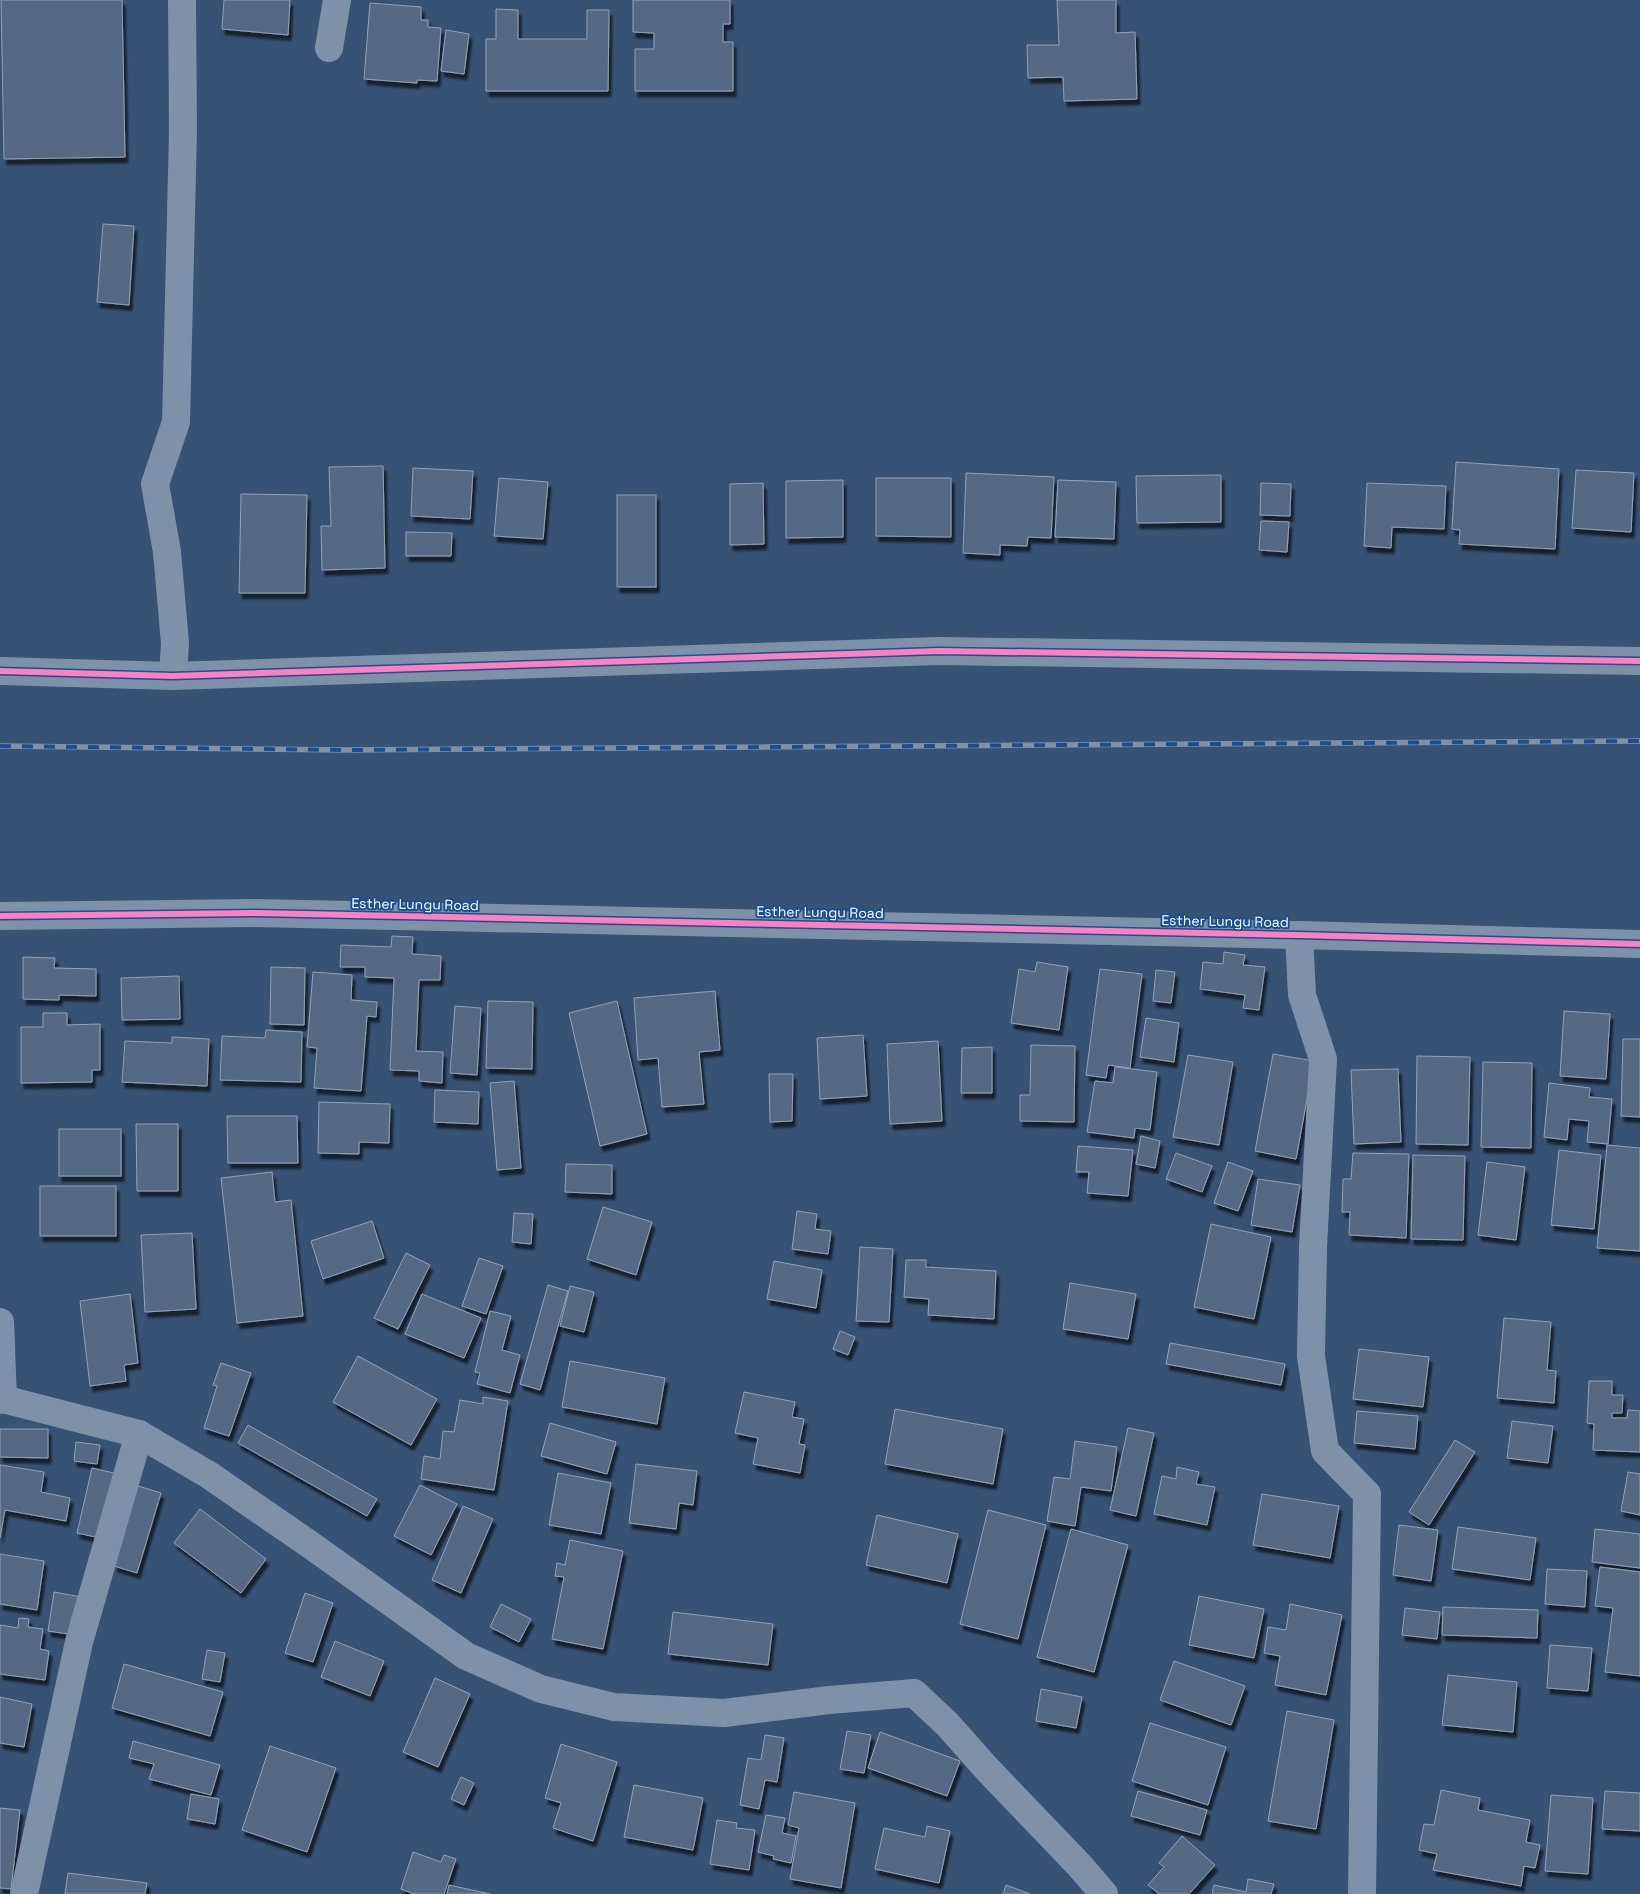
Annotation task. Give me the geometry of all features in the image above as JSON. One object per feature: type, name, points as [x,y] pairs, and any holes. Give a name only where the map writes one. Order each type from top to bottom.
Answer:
[{"type":"street","points":[[174,676],[175,643],[167,552],[155,484],[176,422],[183,131],[182,0]]},
{"type":"street","points":[[329,48],[337,0]]},
{"type":"street","points":[[0,671],[174,676],[939,651],[1640,662]]},
{"type":"street","name":"Esther Lungu Road","points":[[0,916],[255,913],[1640,944]]},
{"type":"street","points":[[1299,935],[1302,995],[1323,1060],[1313,1247],[1311,1356],[1325,1450],[1367,1494],[1362,1894]]},
{"type":"street","points":[[0,1322],[2,1400],[139,1434],[209,1475],[466,1656],[541,1689],[614,1707],[724,1713],[829,1700],[914,1694],[947,1724],[1104,1894]]},
{"type":"street","points":[[24,1894],[79,1642],[139,1434]]},
{"type":"building","points":[[1,0],[122,0],[125,157],[4,159]]},
{"type":"building","points":[[224,0],[290,0],[288,35],[222,29]]},
{"type":"building","points":[[633,0],[730,0],[730,24],[723,24],[723,42],[733,42],[733,91],[635,91],[635,49],[654,49],[654,33],[633,32]]},
{"type":"building","points":[[1057,0],[1116,0],[1116,33],[1135,32],[1137,99],[1064,101],[1063,77],[1028,78],[1027,45],[1059,45]]},
{"type":"building","points":[[370,3],[421,7],[421,20],[428,20],[428,27],[441,28],[437,81],[417,80],[417,83],[364,79]]},
{"type":"building","points":[[496,9],[518,10],[518,39],[587,39],[587,10],[609,10],[608,91],[486,91],[486,39],[496,39]]},
{"type":"building","points":[[446,30],[469,34],[464,74],[441,71]]},
{"type":"building","points":[[103,224],[134,226],[129,305],[97,302]]},
{"type":"building","points":[[1456,462],[1559,469],[1555,549],[1459,544],[1460,530],[1452,529]]},
{"type":"building","points":[[383,466],[385,568],[322,570],[321,526],[331,526],[329,467]]},
{"type":"building","points":[[413,468],[473,471],[470,519],[411,516]]},
{"type":"building","points":[[1576,470],[1634,473],[1631,532],[1572,528]]},
{"type":"building","points":[[966,473],[1054,477],[1051,538],[1028,537],[1027,546],[1000,545],[1000,555],[963,553]]},
{"type":"building","points":[[1221,475],[1221,522],[1137,523],[1136,476]]},
{"type":"building","points":[[499,478],[548,482],[543,539],[494,536]]},
{"type":"building","points":[[876,478],[951,478],[951,537],[876,536]]},
{"type":"building","points":[[843,480],[843,537],[786,538],[786,481]]},
{"type":"building","points":[[1058,480],[1116,482],[1114,539],[1055,537]]},
{"type":"building","points":[[763,483],[764,544],[730,545],[730,484]]},
{"type":"building","points":[[1261,483],[1291,484],[1290,516],[1260,515]]},
{"type":"building","points":[[1367,483],[1446,486],[1444,529],[1392,527],[1391,548],[1364,546]]},
{"type":"building","points":[[241,494],[307,495],[305,593],[239,593]]},
{"type":"building","points":[[617,495],[656,495],[656,587],[617,587]]},
{"type":"building","points":[[1261,521],[1289,522],[1287,552],[1259,550]]},
{"type":"building","points":[[406,532],[452,533],[451,556],[406,556]]},
{"type":"building","points":[[392,936],[413,937],[412,954],[441,956],[440,980],[419,980],[416,1051],[443,1052],[442,1083],[419,1081],[419,1071],[390,1070],[394,978],[365,977],[365,967],[340,967],[341,945],[391,947]]},
{"type":"building","points":[[1224,952],[1245,955],[1243,965],[1265,967],[1259,1010],[1243,1008],[1245,995],[1200,989],[1203,962],[1223,964]]},
{"type":"building","points":[[23,957],[55,958],[54,968],[96,969],[96,996],[59,995],[59,1000],[23,999]]},
{"type":"building","points":[[1037,962],[1068,967],[1059,1030],[1011,1023],[1019,969],[1035,972]]},
{"type":"building","points":[[271,967],[305,968],[304,1025],[270,1024]]},
{"type":"building","points":[[1100,969],[1142,974],[1130,1068],[1108,1065],[1106,1078],[1086,1075]]},
{"type":"building","points":[[1156,970],[1175,972],[1171,1003],[1153,1001]]},
{"type":"building","points":[[313,972],[352,975],[351,1000],[377,1002],[376,1017],[367,1016],[361,1091],[314,1088],[317,1048],[307,1047]]},
{"type":"building","points":[[179,976],[180,1019],[122,1020],[121,978]]},
{"type":"building","points":[[715,991],[720,1050],[699,1052],[704,1104],[662,1107],[658,1058],[638,1060],[634,998]]},
{"type":"building","points":[[488,1001],[533,1002],[532,1069],[486,1068]]},
{"type":"building","points":[[617,1001],[647,1134],[600,1146],[569,1013]]},
{"type":"building","points":[[455,1006],[481,1008],[477,1075],[450,1073]]},
{"type":"building","points":[[1564,1011],[1610,1014],[1606,1079],[1560,1076]]},
{"type":"building","points":[[43,1013],[67,1013],[67,1025],[100,1024],[100,1070],[92,1070],[92,1082],[21,1083],[21,1027],[43,1027]]},
{"type":"building","points":[[1146,1018],[1179,1023],[1174,1062],[1140,1057]]},
{"type":"building","points":[[266,1030],[302,1032],[301,1082],[220,1080],[222,1036],[265,1038]]},
{"type":"building","points":[[863,1035],[867,1096],[820,1099],[817,1038]]},
{"type":"building","points":[[172,1037],[209,1039],[207,1086],[122,1082],[125,1041],[172,1043]]},
{"type":"building","points":[[1623,1039],[1640,1039],[1640,1117],[1621,1116]]},
{"type":"building","points":[[938,1041],[942,1121],[890,1124],[887,1044]]},
{"type":"building","points":[[1031,1045],[1075,1046],[1074,1122],[1020,1121],[1020,1095],[1030,1095]]},
{"type":"building","points":[[992,1047],[992,1093],[961,1093],[962,1048]]},
{"type":"building","points":[[1273,1054],[1314,1061],[1296,1159],[1255,1151]]},
{"type":"building","points":[[1188,1055],[1233,1062],[1219,1145],[1173,1137]]},
{"type":"building","points":[[1417,1056],[1470,1057],[1468,1145],[1416,1144]]},
{"type":"building","points":[[1483,1062],[1532,1063],[1531,1148],[1481,1147]]},
{"type":"building","points":[[1115,1067],[1157,1072],[1150,1130],[1135,1128],[1134,1138],[1087,1132],[1095,1081],[1113,1083]]},
{"type":"building","points":[[1398,1069],[1401,1142],[1354,1144],[1351,1070]]},
{"type":"building","points":[[769,1074],[793,1074],[792,1121],[770,1122]]},
{"type":"building","points":[[514,1081],[521,1168],[497,1170],[490,1083]]},
{"type":"building","points":[[1549,1083],[1590,1088],[1589,1097],[1612,1099],[1608,1144],[1587,1142],[1589,1121],[1569,1119],[1567,1140],[1544,1137]]},
{"type":"building","points":[[435,1090],[479,1092],[478,1124],[434,1122]]},
{"type":"building","points":[[319,1102],[390,1104],[389,1143],[359,1142],[359,1154],[318,1153]]},
{"type":"building","points":[[227,1116],[297,1116],[298,1163],[228,1163]]},
{"type":"building","points":[[136,1124],[178,1124],[178,1191],[137,1191]]},
{"type":"building","points":[[59,1129],[121,1129],[121,1176],[59,1176]]},
{"type":"building","points":[[1141,1136],[1160,1141],[1155,1168],[1136,1164]]},
{"type":"building","points":[[1607,1145],[1640,1148],[1640,1251],[1597,1248]]},
{"type":"building","points":[[1078,1146],[1133,1150],[1128,1196],[1087,1193],[1089,1172],[1076,1172]]},
{"type":"building","points":[[1559,1150],[1601,1155],[1594,1229],[1551,1225]]},
{"type":"building","points":[[1176,1153],[1212,1166],[1202,1192],[1166,1179]]},
{"type":"building","points":[[1353,1153],[1409,1154],[1406,1238],[1349,1235],[1350,1212],[1342,1212],[1343,1179],[1351,1179]]},
{"type":"building","points":[[1413,1155],[1465,1156],[1463,1240],[1411,1239]]},
{"type":"building","points":[[1228,1162],[1253,1171],[1238,1211],[1214,1203]]},
{"type":"building","points":[[1487,1162],[1525,1167],[1516,1240],[1478,1235]]},
{"type":"building","points":[[566,1164],[612,1165],[612,1194],[565,1192]]},
{"type":"building","points":[[272,1172],[275,1202],[291,1200],[303,1316],[237,1323],[221,1178]]},
{"type":"building","points":[[1258,1179],[1300,1185],[1292,1232],[1251,1225]]},
{"type":"building","points":[[40,1186],[116,1186],[116,1236],[40,1236]]},
{"type":"building","points":[[603,1207],[652,1222],[636,1275],[587,1259]]},
{"type":"building","points":[[797,1211],[817,1214],[815,1229],[831,1231],[828,1254],[792,1249]]},
{"type":"building","points":[[514,1213],[533,1214],[531,1244],[512,1242]]},
{"type":"building","points":[[372,1221],[384,1258],[323,1279],[311,1241]]},
{"type":"building","points":[[1211,1224],[1271,1237],[1254,1319],[1194,1307]]},
{"type":"building","points":[[192,1233],[196,1309],[145,1312],[141,1235]]},
{"type":"building","points":[[860,1247],[893,1249],[889,1322],[856,1321]]},
{"type":"building","points":[[406,1253],[430,1265],[398,1329],[374,1318]]},
{"type":"building","points":[[479,1258],[503,1266],[486,1314],[462,1306]]},
{"type":"building","points":[[906,1260],[926,1260],[926,1267],[996,1271],[994,1319],[928,1315],[929,1299],[904,1297]]},
{"type":"building","points":[[774,1261],[822,1270],[816,1308],[767,1299]]},
{"type":"building","points":[[1070,1283],[1136,1294],[1128,1339],[1063,1329]]},
{"type":"building","points":[[548,1285],[568,1291],[540,1390],[520,1384]]},
{"type":"building","points":[[570,1286],[594,1292],[584,1332],[560,1326]]},
{"type":"building","points":[[130,1294],[138,1363],[124,1365],[126,1381],[90,1386],[80,1301]]},
{"type":"building","points":[[422,1294],[481,1318],[464,1358],[405,1334]]},
{"type":"building","points":[[490,1311],[511,1316],[502,1350],[520,1355],[510,1393],[477,1384],[480,1373],[475,1372]]},
{"type":"building","points":[[1504,1318],[1551,1322],[1547,1370],[1556,1371],[1554,1403],[1497,1398]]},
{"type":"building","points":[[840,1331],[855,1337],[848,1355],[833,1349]]},
{"type":"building","points":[[1170,1343],[1285,1364],[1281,1385],[1166,1364]]},
{"type":"building","points":[[1359,1349],[1429,1357],[1423,1407],[1353,1399]]},
{"type":"building","points":[[358,1356],[437,1399],[411,1445],[333,1402]]},
{"type":"building","points":[[570,1361],[665,1378],[657,1424],[562,1407]]},
{"type":"building","points":[[221,1363],[251,1373],[229,1436],[204,1428],[217,1386],[213,1385]]},
{"type":"building","points":[[1589,1381],[1612,1381],[1612,1395],[1623,1395],[1622,1413],[1612,1413],[1612,1418],[1627,1418],[1628,1410],[1640,1411],[1640,1452],[1593,1450],[1594,1424],[1587,1423]]},
{"type":"building","points":[[744,1392],[795,1402],[792,1417],[804,1419],[799,1444],[805,1445],[800,1473],[753,1464],[758,1438],[735,1433]]},
{"type":"building","points":[[483,1397],[508,1401],[494,1490],[421,1479],[424,1456],[440,1459],[443,1431],[454,1432],[460,1400],[483,1404]]},
{"type":"building","points":[[895,1409],[1003,1429],[993,1484],[885,1464]]},
{"type":"building","points":[[1357,1411],[1418,1416],[1415,1449],[1354,1443]]},
{"type":"building","points":[[1512,1421],[1553,1426],[1548,1463],[1507,1458]]},
{"type":"building","points":[[550,1423],[616,1442],[607,1474],[541,1456]]},
{"type":"building","points":[[248,1425],[377,1499],[367,1516],[238,1443]]},
{"type":"building","points":[[1128,1428],[1154,1433],[1136,1516],[1110,1510]]},
{"type":"building","points":[[0,1429],[48,1429],[48,1458],[0,1457]]},
{"type":"building","points":[[1455,1440],[1475,1452],[1429,1525],[1409,1512]]},
{"type":"building","points":[[1075,1441],[1117,1447],[1111,1491],[1081,1487],[1075,1526],[1047,1521],[1054,1477],[1070,1479]]},
{"type":"building","points":[[76,1442],[100,1445],[97,1464],[74,1461]]},
{"type":"building","points":[[636,1464],[697,1471],[693,1505],[679,1503],[676,1529],[629,1523]]},
{"type":"building","points":[[0,1465],[44,1472],[41,1492],[70,1498],[66,1521],[5,1510],[0,1538]]},
{"type":"building","points":[[1177,1467],[1199,1472],[1196,1484],[1215,1487],[1207,1525],[1154,1514],[1162,1476],[1176,1479]]},
{"type":"building","points":[[92,1468],[114,1473],[100,1538],[77,1533]]},
{"type":"building","points":[[1628,1472],[1640,1474],[1640,1515],[1621,1511]]},
{"type":"building","points":[[558,1473],[611,1483],[601,1534],[549,1525]]},
{"type":"building","points":[[420,1485],[457,1504],[431,1555],[394,1536]]},
{"type":"building","points":[[138,1486],[161,1493],[137,1573],[114,1566]]},
{"type":"building","points":[[1262,1494],[1339,1506],[1330,1558],[1253,1545]]},
{"type":"building","points":[[463,1506],[493,1519],[461,1593],[432,1580]]},
{"type":"building","points":[[200,1509],[266,1559],[241,1593],[174,1543]]},
{"type":"building","points":[[988,1510],[1046,1525],[1018,1639],[960,1624]]},
{"type":"building","points":[[877,1515],[958,1534],[947,1583],[866,1565]]},
{"type":"building","points":[[1399,1525],[1438,1530],[1431,1581],[1393,1575]]},
{"type":"building","points":[[1458,1527],[1536,1538],[1530,1580],[1452,1569]]},
{"type":"building","points":[[1071,1529],[1128,1545],[1094,1672],[1037,1657]]},
{"type":"building","points":[[1595,1529],[1640,1534],[1640,1568],[1592,1562]]},
{"type":"building","points":[[570,1540],[623,1551],[603,1649],[552,1639],[564,1577],[555,1576],[557,1563],[565,1565]]},
{"type":"building","points":[[0,1554],[44,1561],[37,1610],[0,1604]]},
{"type":"building","points":[[1600,1567],[1640,1572],[1640,1676],[1605,1672],[1613,1608],[1595,1606]]},
{"type":"building","points":[[1547,1569],[1587,1571],[1585,1607],[1545,1604]]},
{"type":"building","points":[[54,1592],[81,1597],[75,1635],[48,1631]]},
{"type":"building","points":[[305,1593],[333,1603],[313,1662],[285,1653]]},
{"type":"building","points":[[1199,1596],[1264,1609],[1254,1658],[1189,1645]]},
{"type":"building","points":[[501,1604],[531,1619],[519,1642],[490,1627]]},
{"type":"building","points":[[1290,1604],[1342,1615],[1326,1695],[1275,1685],[1280,1656],[1264,1653],[1268,1627],[1286,1630]]},
{"type":"building","points":[[1443,1607],[1538,1610],[1537,1638],[1442,1635]]},
{"type":"building","points":[[1405,1608],[1440,1612],[1437,1639],[1402,1635]]},
{"type":"building","points":[[673,1612],[773,1624],[768,1665],[668,1654]]},
{"type":"building","points":[[19,1618],[29,1619],[28,1627],[43,1629],[40,1649],[49,1651],[45,1680],[0,1674],[0,1625],[18,1628]]},
{"type":"building","points":[[335,1641],[384,1661],[370,1696],[321,1677]]},
{"type":"building","points":[[1550,1645],[1592,1648],[1588,1691],[1547,1688]]},
{"type":"building","points":[[207,1650],[225,1653],[220,1682],[202,1679]]},
{"type":"building","points":[[1174,1661],[1245,1686],[1231,1725],[1160,1700]]},
{"type":"building","points":[[124,1664],[223,1692],[210,1736],[112,1708]]},
{"type":"building","points":[[1448,1675],[1517,1682],[1513,1732],[1442,1725]]},
{"type":"building","points":[[435,1678],[470,1694],[438,1767],[403,1752]]},
{"type":"building","points":[[1041,1689],[1082,1697],[1076,1728],[1036,1721]]},
{"type":"building","points":[[0,1697],[32,1704],[24,1747],[0,1743]]},
{"type":"building","points":[[1287,1711],[1334,1720],[1316,1829],[1268,1821]]},
{"type":"building","points":[[1150,1723],[1226,1747],[1208,1805],[1132,1781]]},
{"type":"building","points":[[847,1731],[871,1735],[864,1773],[840,1769]]},
{"type":"building","points":[[880,1732],[960,1761],[947,1796],[868,1768]]},
{"type":"building","points":[[765,1735],[784,1738],[777,1782],[765,1780],[759,1809],[740,1805],[748,1758],[761,1760]]},
{"type":"building","points":[[133,1741],[220,1765],[211,1795],[149,1779],[154,1764],[129,1758]]},
{"type":"building","points":[[561,1744],[617,1762],[593,1841],[553,1828],[561,1803],[545,1798]]},
{"type":"building","points":[[270,1746],[336,1768],[307,1852],[242,1830]]},
{"type":"building","points":[[461,1777],[474,1783],[464,1805],[451,1799]]},
{"type":"building","points":[[634,1785],[703,1798],[693,1850],[624,1837]]},
{"type":"building","points":[[1441,1790],[1480,1798],[1478,1810],[1530,1820],[1526,1842],[1540,1845],[1535,1868],[1524,1866],[1521,1886],[1433,1870],[1437,1854],[1419,1850],[1424,1824],[1434,1825]]},
{"type":"building","points":[[1138,1791],[1207,1810],[1200,1835],[1131,1816]]},
{"type":"building","points":[[1605,1791],[1640,1793],[1640,1831],[1602,1829]]},
{"type":"building","points":[[794,1792],[855,1803],[841,1888],[790,1879],[799,1828],[788,1825]]},
{"type":"building","points":[[191,1794],[219,1799],[215,1824],[187,1819]]},
{"type":"building","points":[[1551,1795],[1593,1798],[1588,1874],[1545,1871]]},
{"type":"building","points":[[0,1808],[20,1810],[11,1889],[0,1888]]},
{"type":"building","points":[[766,1815],[785,1818],[782,1833],[796,1836],[791,1863],[773,1859],[774,1856],[758,1852]]},
{"type":"building","points":[[717,1820],[737,1823],[736,1828],[755,1830],[749,1870],[710,1864]]},
{"type":"building","points":[[927,1826],[950,1831],[939,1883],[875,1869],[884,1828],[925,1837]]},
{"type":"building","points":[[1182,1836],[1215,1865],[1189,1894],[1159,1894],[1148,1885],[1164,1867],[1159,1863]]},
{"type":"building","points":[[413,1852],[441,1862],[444,1855],[456,1859],[444,1894],[414,1894],[401,1889]]},
{"type":"building","points":[[68,1873],[147,1883],[145,1894],[65,1894]]},
{"type":"building","points":[[1248,1879],[1274,1884],[1271,1894],[1212,1894],[1214,1885],[1246,1892]]},
{"type":"building","points":[[449,1885],[490,1894],[447,1894]]},
{"type":"building","points":[[1006,1885],[1030,1894],[1003,1894]]},
{"type":"railway","points":[[0,746],[345,750],[1640,741]]},
{"type":"cycle path","points":[[0,671],[173,676],[939,651],[1640,661]]},
{"type":"cycle path","points":[[0,916],[255,913],[1640,944]]}]
